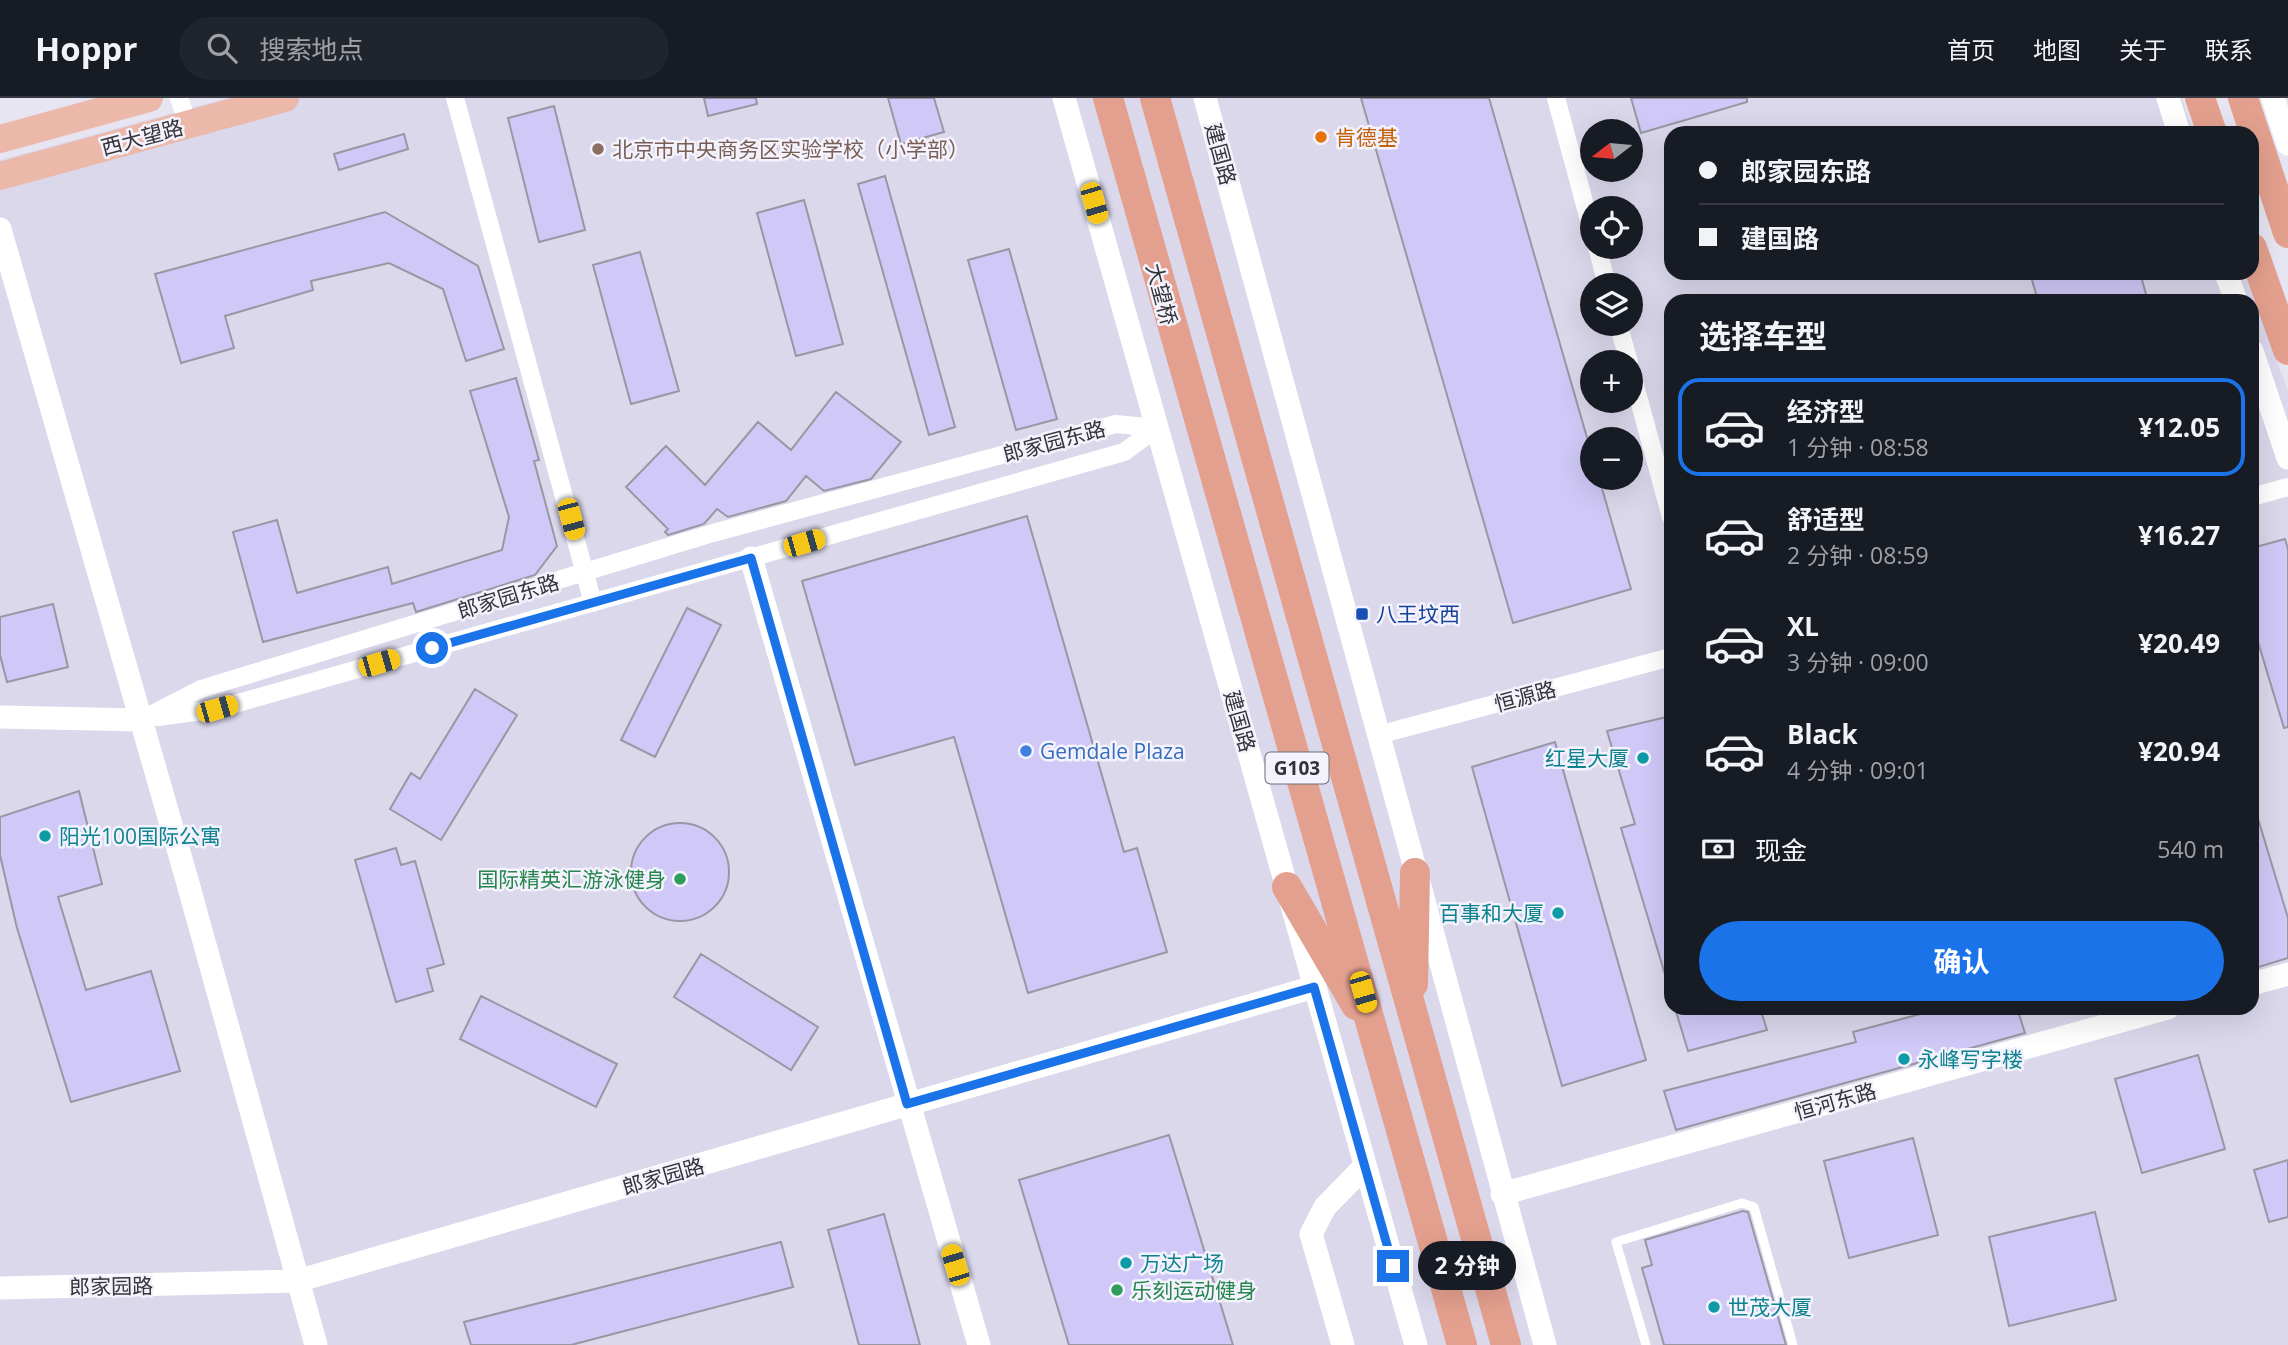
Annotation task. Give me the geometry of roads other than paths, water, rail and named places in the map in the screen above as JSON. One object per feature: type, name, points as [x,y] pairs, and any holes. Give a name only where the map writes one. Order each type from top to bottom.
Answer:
[{"type":"highway","name":"大望桥","points":[[1108,98],[1216,491]]},
{"type":"highway","name":"G103","points":[[1155,98],[1506,1345]]},
{"type":"highway","points":[[2200,98],[2210,126]]},
{"type":"highway","points":[[2243,98],[2252,126]]},
{"type":"highway","points":[[2259,146],[2288,233]]},
{"type":"highway","points":[[2259,268],[2287,346]]},
{"type":"highway","name":"建国路","points":[[1216,491],[1379,1045],[1462,1345]]},
{"type":"highway","points":[[1412,1015],[1415,873]]},
{"type":"highway","points":[[1287,887],[1379,1045]]},
{"type":"main road","name":"西大望路","points":[[0,139],[149,98]]},
{"type":"main road","name":"西大望路","points":[[0,176],[183,111],[285,98]]},
{"type":"street","points":[[455,98],[593,603]]},
{"type":"street","name":"建国路","points":[[1064,98],[1416,1345]]},
{"type":"street","name":"建国路","points":[[1205,98],[1545,1345]]},
{"type":"street","points":[[1556,98],[1583,196]]},
{"type":"street","points":[[2168,98],[2177,126]]},
{"type":"street","points":[[2273,98],[2288,144]]},
{"type":"street","points":[[0,229],[316,1345]]},
{"type":"street","points":[[2259,372],[2288,458]]},
{"type":"street","points":[[1643,413],[1664,491]]},
{"type":"street","name":"郎家园东路","points":[[141,720],[201,689],[713,533],[1116,424],[1157,428]]},
{"type":"street","name":"郎家园东路","points":[[0,717],[141,720],[217,709],[1124,452],[1157,428]]},
{"type":"street","points":[[2259,495],[2288,487]]},
{"type":"street","points":[[751,558],[979,1345]]},
{"type":"street","name":"恒源路","points":[[1378,735],[1664,659]]},
{"type":"street","points":[[2259,982],[2288,974]]},
{"type":"street","name":"郎家园路","points":[[0,1289],[297,1281],[1314,987]]},
{"type":"street","name":"恒河东路","points":[[1502,1194],[2143,1015]]},
{"type":"street","points":[[1343,1345],[1311,1234],[1325,1207],[1365,1166]]},
{"type":"lane","points":[[1646,1345],[1616,1242],[1742,1203],[1754,1207],[1793,1345]]},
{"type":"place","name":"肯德基","points":[[1321,137]]},
{"type":"place","name":"北京市中央商务区实验学校（小学部）","points":[[598,149]]},
{"type":"place","name":"八王坟西","points":[[1362,614]]},
{"type":"place","name":"Gemdale Plaza","points":[[1026,751]]},
{"type":"place","name":"红星大厦","points":[[1643,758]]},
{"type":"place","name":"阳光100国际公寓","points":[[45,836]]},
{"type":"place","name":"国际精英汇游泳健身","points":[[680,879]]},
{"type":"place","name":"百事和大厦","points":[[1558,913]]},
{"type":"place","name":"永峰写字楼","points":[[1904,1059]]},
{"type":"place","name":"万达广场","points":[[1126,1263]]},
{"type":"place","name":"乐刻运动健身","points":[[1117,1290]]},
{"type":"place","name":"世茂大厦","points":[[1714,1307]]}]
